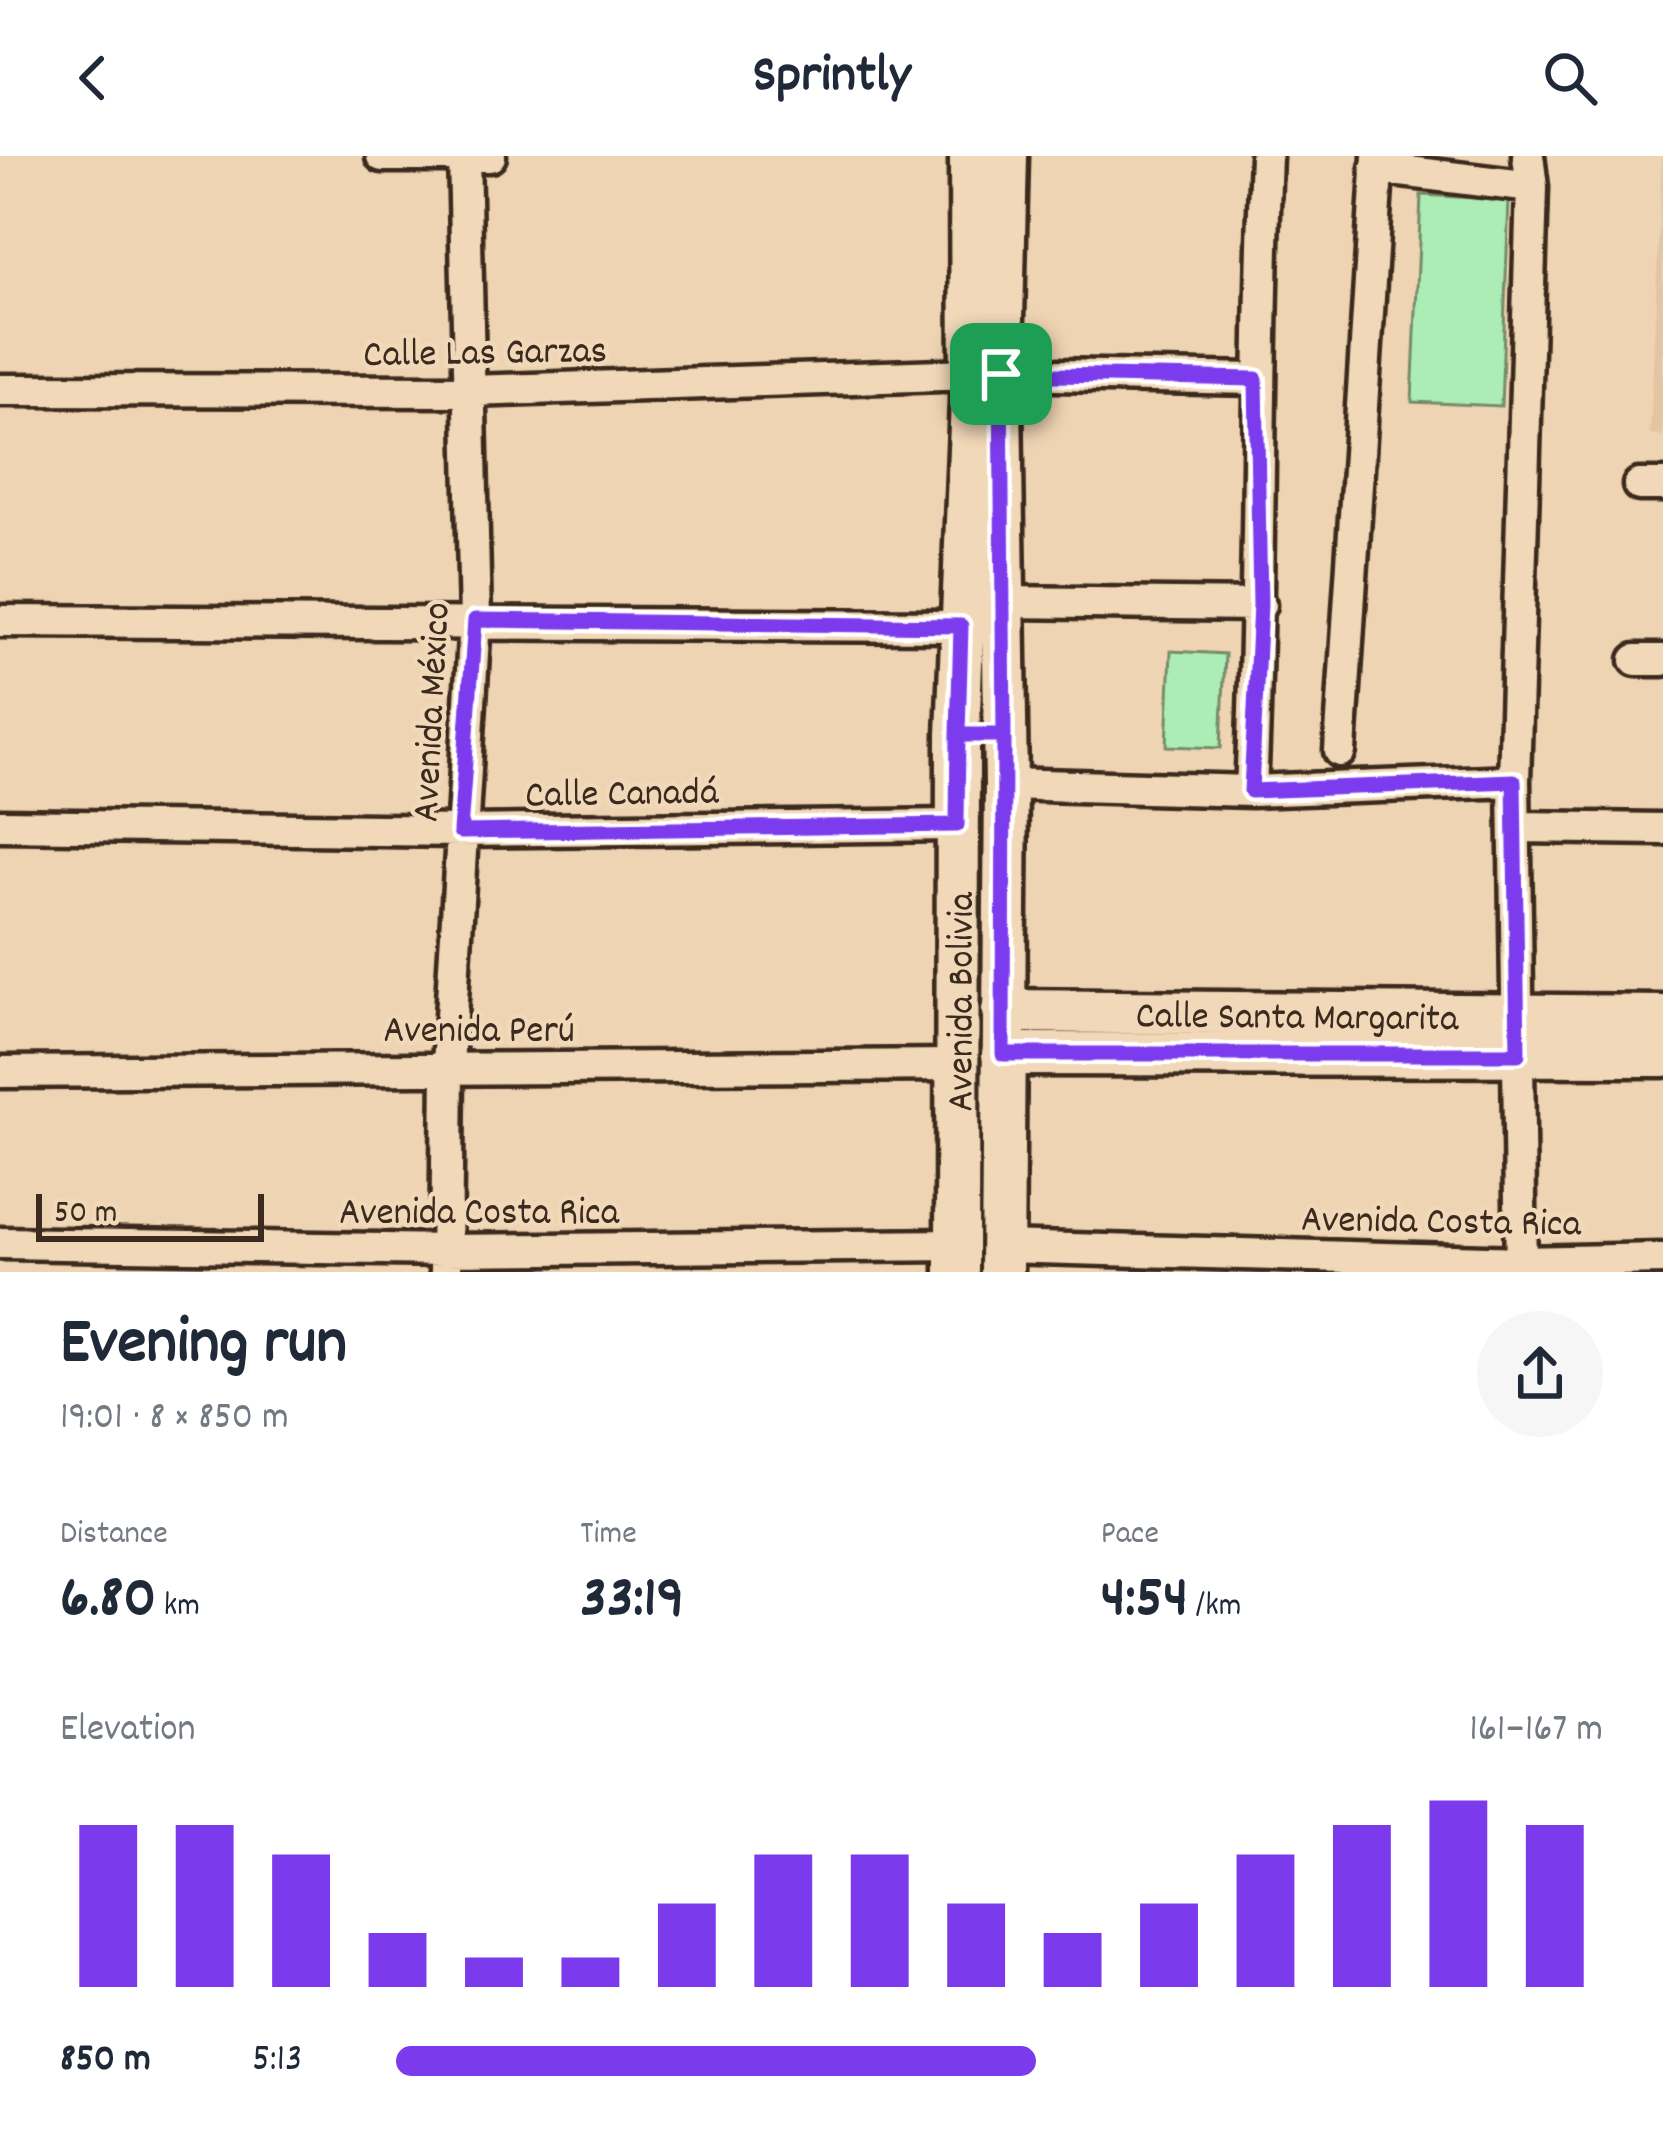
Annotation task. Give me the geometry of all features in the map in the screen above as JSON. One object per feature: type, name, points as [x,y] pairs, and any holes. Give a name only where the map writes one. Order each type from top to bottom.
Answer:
[{"type":"main road","name":"Avenida Bolivia","points":[[971,156],[1001,602],[1006,784],[1002,1259]]},
{"type":"main road","name":"Avenida Bolivia","points":[[957,1258],[961,626],[1006,156]]},
{"type":"main road","points":[[958,735],[1004,735]]},
{"type":"main road","name":"Calle Santa Margarita","points":[[1004,1011],[1518,1036],[1663,1055]]},
{"type":"main road","name":"Calle Santa Margarita","points":[[1003,1054],[1518,1036],[1663,1017]]},
{"type":"street","points":[[382,156],[490,156]]},
{"type":"street","name":"Avenida México","points":[[446,1261],[448,1066],[475,620],[464,156]]},
{"type":"street","points":[[1251,791],[1260,605],[1256,379],[1266,156]]},
{"type":"street","points":[[1340,751],[1377,162],[1530,171],[1514,781],[1519,827],[1521,1267]]},
{"type":"street","name":"Calle Las Garzas","points":[[0,390],[470,391],[987,374],[1256,379]]},
{"type":"street","points":[[1001,602],[1260,605]]},
{"type":"street","points":[[0,621],[961,626]]},
{"type":"street","points":[[1006,784],[1251,791],[1514,781]]},
{"type":"street","name":"Calle Canadá","points":[[0,825],[460,832],[957,825]]},
{"type":"street","points":[[1519,827],[1663,829]]},
{"type":"street","name":"Avenida Perú","points":[[0,1072],[959,1065]]},
{"type":"street","name":"Avenida Costa Rica","points":[[0,1243],[446,1261],[957,1258]]},
{"type":"street","name":"Avenida Costa Rica","points":[[1002,1259],[1521,1267],[1663,1258]]},
{"type":"shaded area","points":[[1663,156],[1663,436],[1650,435]]},
{"type":"green space","points":[[1421,195],[1509,200],[1501,406],[1412,402]]},
{"type":"green space","points":[[1171,651],[1225,654],[1221,748],[1167,746]]},
{"type":"route","points":[[1001,374],[1004,735],[958,735],[961,626],[475,620],[460,832],[957,825],[958,735],[1004,735],[1003,1054],[1518,1054],[1519,827],[1514,781],[1251,791],[1260,605],[1256,379],[1001,374]]}]
